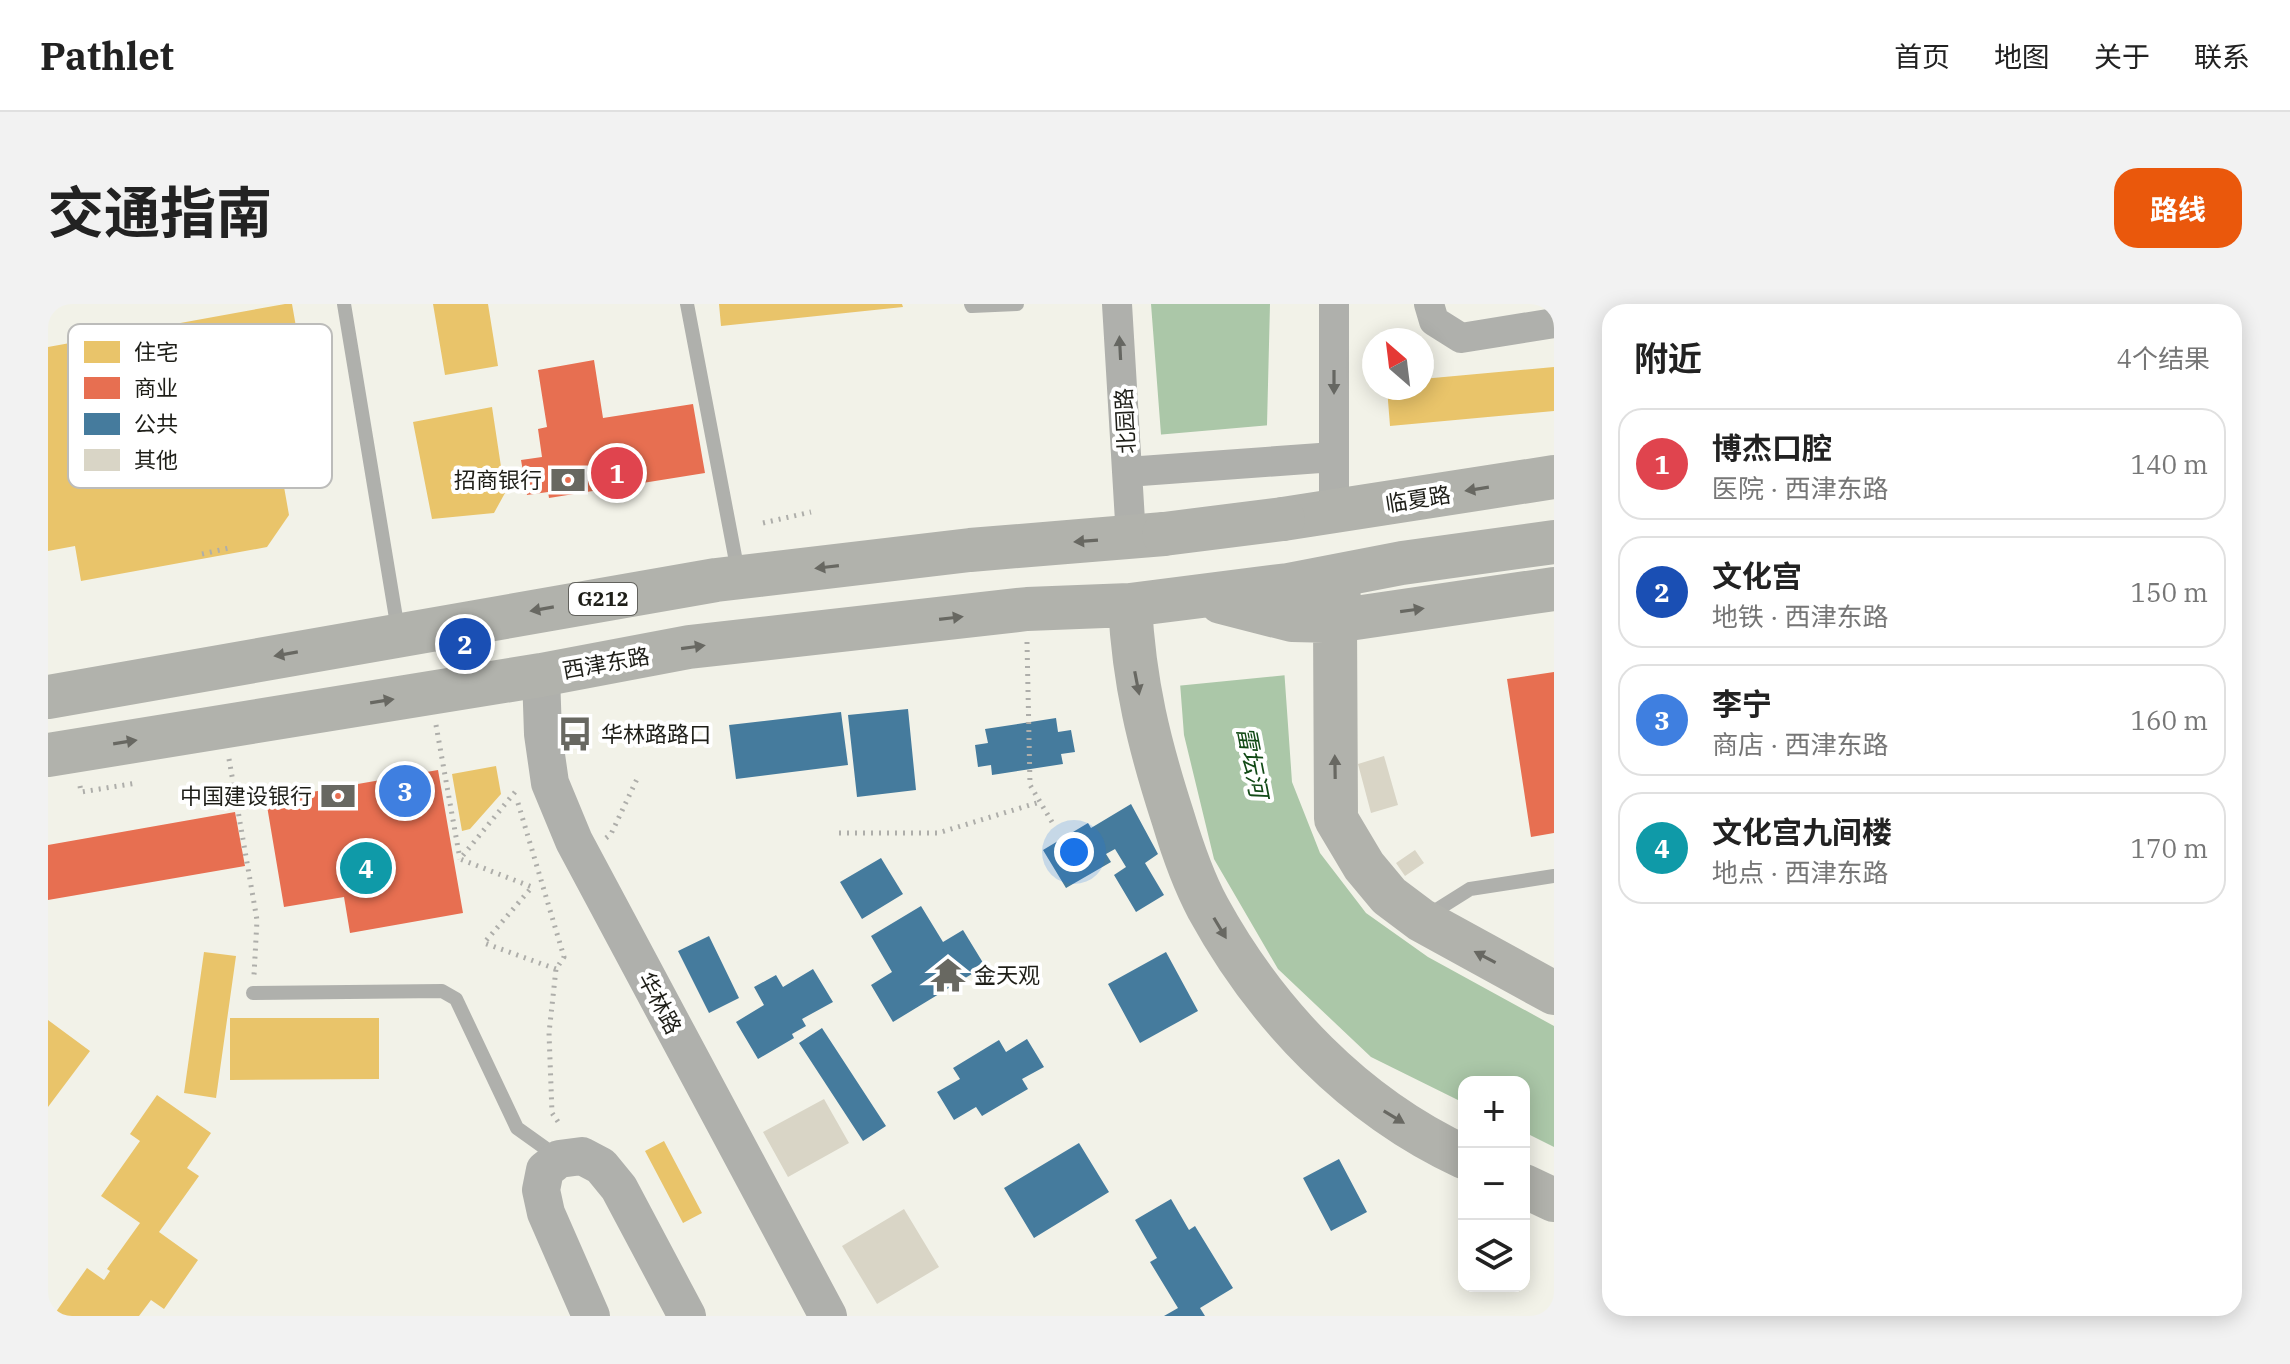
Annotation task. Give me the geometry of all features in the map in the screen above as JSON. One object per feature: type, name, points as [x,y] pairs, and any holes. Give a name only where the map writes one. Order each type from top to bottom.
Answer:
[{"type":"main road","name":"临夏路","points":[[1287,567],[1334,512],[1554,477]]},
{"type":"main road","points":[[1158,535],[1287,567],[1341,575],[1400,554],[1554,521]]},
{"type":"main road","name":"G212","points":[[48,697],[739,577],[970,550],[1158,535]]},
{"type":"main road","points":[[1287,567],[1400,554],[1554,542]]},
{"type":"main road","points":[[1287,567],[1335,621]]},
{"type":"main road","name":"西津东路","points":[[48,755],[541,675],[689,647],[1027,609],[1165,601],[1287,567]]},
{"type":"main road","points":[[1341,575],[1335,621],[1336,819],[1364,866],[1381,886],[1421,920],[1554,993]]},
{"type":"main road","points":[[1335,621],[1554,589]]},
{"type":"main road","points":[[1165,601],[1135,674],[1151,752],[1182,848],[1206,906],[1266,997],[1315,1053],[1377,1107],[1458,1154]]},
{"type":"main road","points":[[1530,1189],[1554,1200]]},
{"type":"street","name":"北园路","points":[[1117,304],[1141,470],[1158,535]]},
{"type":"street","points":[[1334,304],[1334,512]]},
{"type":"street","points":[[1429,304],[1434,321],[1461,338],[1554,323]]},
{"type":"street","points":[[1141,470],[1334,457]]},
{"type":"street","name":"华林路","points":[[541,675],[543,734],[550,783],[584,860],[828,1316]]},
{"type":"street","points":[[591,1316],[546,1213],[541,1190],[545,1170],[571,1157],[601,1166],[619,1188],[687,1316]]},
{"type":"lane","points":[[344,304],[398,634]]},
{"type":"lane","points":[[687,304],[739,577]]},
{"type":"lane","points":[[971,304],[1017,304]]},
{"type":"lane","points":[[1421,920],[1470,889],[1554,876]]},
{"type":"lane","points":[[253,993],[442,991],[456,999],[517,1128],[571,1157]]},
{"type":"path","points":[[763,523],[811,512]]},
{"type":"path","points":[[202,554],[229,548]]},
{"type":"path","points":[[1027,609],[1030,785],[1055,827]]},
{"type":"path","points":[[430,693],[460,859]]},
{"type":"path","points":[[223,727],[257,920],[253,993]]},
{"type":"path","points":[[584,860],[611,834],[637,779]]},
{"type":"path","points":[[81,792],[137,783]]},
{"type":"path","points":[[460,859],[515,792]]},
{"type":"path","points":[[839,833],[938,833],[1040,802]]},
{"type":"path","points":[[518,803],[564,957],[556,969],[549,1033],[552,1113],[571,1157]]},
{"type":"path","points":[[460,859],[532,887],[484,943],[556,969]]},
{"type":"water","name":"雷坛河","points":[[1151,304],[1270,304],[1267,425],[1292,782],[1320,853],[1366,913],[1428,957],[1554,1026],[1554,1147],[1530,1135],[1530,1076],[1458,1076],[1458,1100],[1371,1057],[1278,969],[1214,859],[1184,735]]},
{"type":"pier","points":[[1271,425],[1287,675],[1176,686],[1156,435]]},
{"type":"building: 住宅","points":[[292,304],[296,324],[175,324]]},
{"type":"building: 住宅","points":[[433,304],[488,304],[498,366],[445,375]]},
{"type":"building: 住宅","points":[[719,304],[902,304],[903,307],[721,326]]},
{"type":"building: 住宅","points":[[68,343],[68,488],[284,488],[289,515],[267,547],[81,581],[75,546],[48,551],[48,347]]},
{"type":"building: 住宅","points":[[1554,367],[1554,411],[1390,426],[1388,400],[1434,400],[1434,378]]},
{"type":"building: 住宅","points":[[492,407],[505,493],[494,513],[432,519],[413,422]]},
{"type":"building: 住宅","points":[[496,766],[501,794],[470,829],[462,831],[452,774]]},
{"type":"building: 住宅","points":[[204,952],[236,956],[216,1098],[184,1093]]},
{"type":"building: 住宅","points":[[230,1018],[379,1018],[379,1079],[230,1080]]},
{"type":"building: 住宅","points":[[48,1020],[90,1051],[48,1107]]},
{"type":"building: 住宅","points":[[157,1095],[211,1133],[187,1168],[199,1176],[159,1232],[198,1260],[164,1309],[151,1300],[139,1316],[53,1316],[87,1268],[104,1280],[110,1271],[107,1269],[140,1223],[101,1196],[140,1141],[130,1134]]},
{"type":"building: 住宅","points":[[664,1141],[702,1213],[683,1223],[645,1151]]},
{"type":"building: 商业","points":[[594,360],[603,418],[693,404],[705,473],[549,498],[548,492],[527,495],[521,460],[542,457],[538,429],[547,427],[538,370]]},
{"type":"building: 商业","points":[[1554,672],[1554,833],[1531,837],[1507,679]]},
{"type":"building: 商业","points":[[438,770],[463,913],[350,933],[344,897],[284,907],[266,800]]},
{"type":"building: 商业","points":[[235,812],[245,866],[48,900],[48,845]]},
{"type":"building: 公共","points":[[908,709],[916,790],[857,797],[848,715]]},
{"type":"building: 公共","points":[[841,712],[848,765],[736,779],[729,725]]},
{"type":"building: 公共","points":[[1056,718],[1058,732],[1071,730],[1075,752],[1061,754],[1063,764],[992,775],[991,765],[978,767],[975,745],[988,743],[985,729]]},
{"type":"building: 公共","points":[[1131,804],[1158,854],[1145,863],[1164,895],[1136,912],[1114,875],[1126,867],[1115,849],[1106,854],[1111,862],[1066,888],[1043,850],[1088,823],[1091,828]]},
{"type":"building: 公共","points":[[881,858],[903,894],[862,919],[840,882]]},
{"type":"building: 公共","points":[[921,906],[943,942],[963,930],[985,966],[893,1022],[871,985],[892,972],[871,936]]},
{"type":"building: 公共","points":[[709,936],[739,998],[709,1013],[678,951]]},
{"type":"building: 公共","points":[[1166,952],[1198,1011],[1140,1043],[1108,984]]},
{"type":"building: 公共","points":[[813,969],[833,1002],[802,1019],[806,1026],[792,1034],[794,1038],[758,1059],[736,1022],[764,1005],[754,987],[776,975],[783,987]]},
{"type":"building: 公共","points":[[822,1028],[886,1126],[863,1141],[799,1043]]},
{"type":"building: 公共","points":[[1027,1039],[1044,1067],[1022,1079],[1028,1089],[982,1116],[976,1107],[954,1120],[937,1092],[960,1079],[953,1068],[999,1040],[1006,1052]]},
{"type":"building: 公共","points":[[1079,1143],[1109,1192],[1034,1238],[1004,1188]]},
{"type":"building: 公共","points":[[1339,1159],[1367,1212],[1331,1231],[1303,1178]]},
{"type":"building: 公共","points":[[1171,1199],[1189,1230],[1195,1226],[1233,1288],[1200,1308],[1205,1316],[1164,1316],[1178,1308],[1150,1262],[1157,1258],[1135,1220]]},
{"type":"building: 其他","points":[[1384,756],[1398,805],[1371,813],[1358,764]]},
{"type":"building: 其他","points":[[1415,850],[1424,863],[1405,876],[1396,863]]},
{"type":"building: 其他","points":[[824,1099],[849,1143],[788,1177],[763,1132]]},
{"type":"building: 其他","points":[[904,1209],[939,1267],[877,1304],[842,1246]]},
{"type":"place","name":"博杰口腔","points":[[617,473]]},
{"type":"place","name":"招商银行","points":[[568,480]]},
{"type":"place","name":"文化宫","points":[[465,644]]},
{"type":"place","name":"华林路路口","points":[[575,734]]},
{"type":"place","name":"李宁","points":[[405,791]]},
{"type":"place","name":"中国建设银行","points":[[338,796]]},
{"type":"place","name":"文化宫九间楼","points":[[366,868]]},
{"type":"place","name":"金天观","points":[[948,975]]}]
